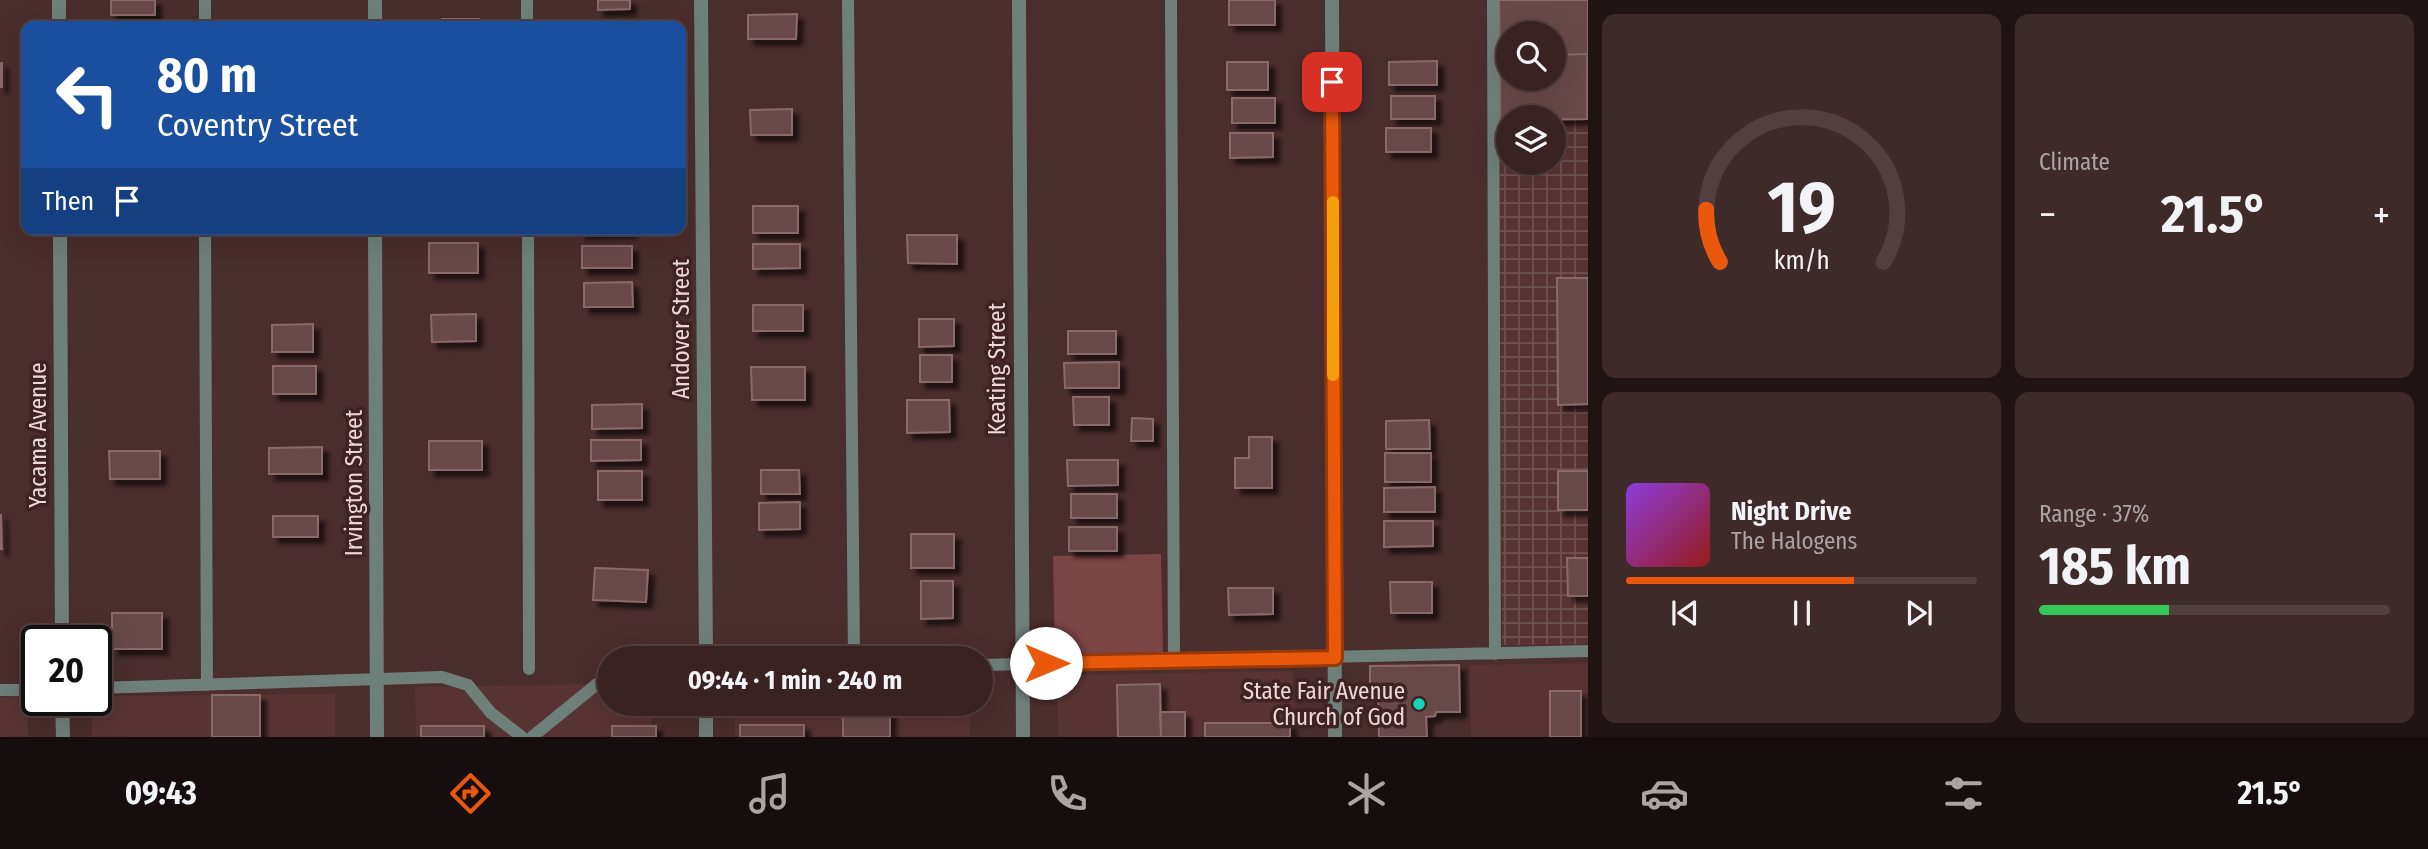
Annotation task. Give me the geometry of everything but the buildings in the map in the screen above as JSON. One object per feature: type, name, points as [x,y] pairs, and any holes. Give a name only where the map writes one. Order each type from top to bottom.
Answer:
[{"type":"street","points":[[59,0],[59,21]]},
{"type":"street","points":[[374,0],[375,21]]},
{"type":"street","name":"Andover Street","points":[[701,0],[706,646]]},
{"type":"street","name":"Keating Street","points":[[1019,0],[1020,664],[1023,737]]},
{"type":"street","points":[[1332,0],[1335,737]]},
{"type":"street","name":"Yacama Avenue","points":[[60,235],[62,625]]},
{"type":"street","name":"Irvington Street","points":[[375,235],[377,737]]},
{"type":"street","points":[[62,716],[63,737]]},
{"type":"street","points":[[706,716],[706,737]]},
{"type":"lane","points":[[205,0],[205,21]]},
{"type":"lane","points":[[527,0],[527,21]]},
{"type":"lane","points":[[848,0],[854,646]]},
{"type":"lane","points":[[1171,0],[1174,662]]},
{"type":"lane","points":[[1493,0],[1494,654]]},
{"type":"lane","points":[[205,235],[207,685]]},
{"type":"lane","points":[[528,235],[529,669]]},
{"type":"lane","points":[[993,664],[1588,651]]},
{"type":"lane","points":[[112,688],[442,677],[468,685],[491,713],[522,737]]},
{"type":"lane","points":[[532,737],[597,684]]},
{"type":"lane","points":[[0,690],[21,690]]},
{"type":"shaded area","points":[[1499,0],[1588,0],[1588,644],[1502,645],[1500,175],[1566,175],[1566,105],[1499,105],[1499,91],[1566,91],[1566,21],[1499,21]]},
{"type":"shaded area","points":[[1161,554],[1163,652],[1055,654],[1053,556]]},
{"type":"shaded area","points":[[1588,663],[1588,737],[1471,737],[1469,665]]},
{"type":"shaded area","points":[[1293,671],[1294,737],[1058,737],[1057,675]]},
{"type":"shaded area","points":[[597,684],[597,716],[651,716],[652,737],[416,737],[415,687]]},
{"type":"shaded area","points":[[335,694],[335,737],[92,737],[92,716],[112,716],[112,696]]},
{"type":"shaded area","points":[[21,696],[21,716],[27,716],[28,737],[0,737],[0,697]]},
{"type":"shaded area","points":[[735,716],[970,716],[970,737],[735,737]]},
{"type":"slow traffic","points":[[1333,202],[1333,375]]},
{"type":"place","name":"State Fair Avenue Church of God","points":[[1419,704]]},
{"type":"route","points":[[1046,663],[1335,658],[1332,82]]}]
